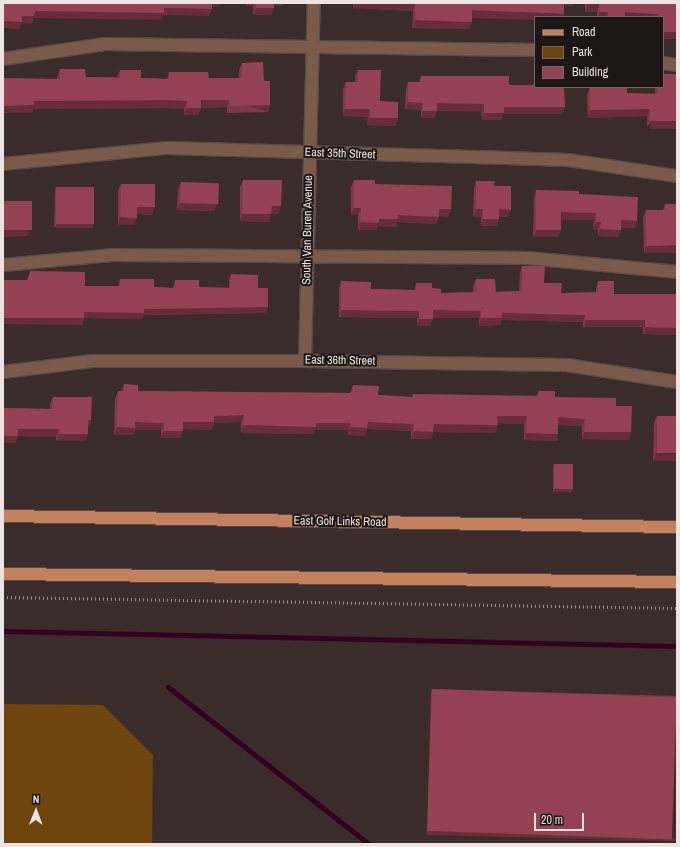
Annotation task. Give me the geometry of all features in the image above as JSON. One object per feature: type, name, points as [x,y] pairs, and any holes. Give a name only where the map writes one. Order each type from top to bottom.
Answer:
[{"type":"main road","name":"East Golf Links Road","points":[[3,516],[677,527]]},
{"type":"main road","points":[[3,574],[677,582]]},
{"type":"street","name":"South Van Buren Avenue","points":[[305,361],[314,3]]},
{"type":"street","points":[[3,59],[105,44],[534,50]]},
{"type":"street","points":[[664,63],[677,65]]},
{"type":"street","name":"East 35th Street","points":[[3,164],[98,152],[167,148],[310,154],[568,160],[677,176]]},
{"type":"street","points":[[3,265],[112,255],[527,258],[677,272]]},
{"type":"street","name":"East 36th Street","points":[[3,372],[92,361],[305,361],[567,365],[677,382]]},
{"type":"path","points":[[3,597],[677,608]]},
{"type":"green space","points":[[3,704],[103,705],[153,755],[152,844],[3,844]]},
{"type":"building","points":[[3,3],[212,3],[212,9],[164,8],[164,13],[35,11],[34,16],[22,16],[22,22],[3,21]]},
{"type":"building","points":[[256,3],[274,3],[274,8],[256,8]]},
{"type":"building","points":[[415,3],[564,3],[564,14],[472,10],[472,22],[415,20]]},
{"type":"building","points":[[677,3],[677,32],[664,32],[664,16],[658,16],[658,14],[625,12],[625,16],[608,16],[608,12],[600,12],[599,4],[588,4]]},
{"type":"building","points":[[263,62],[264,81],[270,81],[270,105],[230,106],[229,100],[201,100],[201,108],[187,108],[187,101],[169,100],[34,101],[34,105],[3,106],[3,78],[60,79],[60,69],[85,69],[86,77],[120,78],[120,70],[141,70],[141,78],[169,79],[169,72],[208,72],[209,78],[242,78],[242,63]]},
{"type":"building","points":[[358,70],[381,70],[380,101],[398,102],[398,118],[370,118],[370,109],[345,109],[346,82],[358,82]]},
{"type":"building","points":[[664,74],[677,74],[677,121],[650,121],[650,109],[590,110],[590,88],[627,88],[627,93],[658,94],[658,88],[664,88]]},
{"type":"building","points":[[421,76],[509,76],[509,85],[534,85],[534,88],[564,88],[565,107],[504,107],[504,113],[484,113],[484,104],[437,103],[437,111],[423,111],[423,103],[408,102],[408,82],[421,82]]},
{"type":"building","points":[[243,180],[282,180],[281,206],[272,206],[271,214],[242,214]]},
{"type":"building","points":[[354,180],[375,180],[375,184],[452,186],[451,209],[439,209],[439,217],[398,215],[398,219],[379,219],[379,223],[360,222],[361,208],[354,208]]},
{"type":"building","points":[[476,181],[495,181],[493,186],[511,186],[511,210],[499,209],[499,219],[483,219],[483,209],[476,209]]},
{"type":"building","points":[[181,182],[219,183],[218,204],[180,203]]},
{"type":"building","points":[[121,184],[155,184],[155,207],[137,207],[137,218],[120,217]]},
{"type":"building","points":[[56,187],[94,187],[94,224],[56,224]]},
{"type":"building","points":[[536,190],[579,191],[579,194],[638,197],[637,221],[621,220],[621,230],[600,229],[601,222],[596,222],[596,213],[561,212],[561,230],[536,230]]},
{"type":"building","points":[[3,201],[32,201],[32,230],[3,230]]},
{"type":"building","points":[[665,204],[677,204],[677,245],[646,246],[646,210],[665,210]]},
{"type":"building","points":[[522,266],[545,266],[544,283],[562,283],[561,293],[598,292],[598,281],[614,281],[614,294],[677,294],[677,328],[645,327],[645,320],[585,320],[585,315],[502,313],[502,318],[481,318],[481,311],[433,310],[433,319],[419,319],[419,311],[341,310],[341,281],[371,282],[371,289],[416,290],[416,283],[432,283],[432,288],[441,289],[441,293],[476,292],[476,279],[495,279],[496,292],[522,291]]},
{"type":"building","points":[[30,271],[85,272],[85,286],[120,286],[120,279],[154,279],[154,287],[175,288],[175,280],[199,280],[199,287],[230,288],[231,274],[258,275],[258,288],[268,288],[268,307],[144,309],[144,313],[84,312],[84,318],[3,318],[3,280],[28,280]]},
{"type":"building","points":[[124,384],[138,385],[138,391],[352,393],[353,385],[379,386],[378,395],[413,397],[413,394],[538,396],[539,391],[555,391],[555,397],[616,398],[616,406],[632,406],[631,432],[584,432],[585,419],[558,417],[558,434],[526,433],[527,416],[497,416],[498,425],[434,424],[433,432],[414,431],[414,424],[368,422],[367,428],[350,427],[351,423],[316,423],[316,427],[243,425],[244,415],[214,416],[214,422],[183,422],[183,431],[164,431],[164,423],[135,422],[135,428],[117,427],[118,391],[124,391]]},
{"type":"building","points":[[53,397],[92,397],[91,420],[88,420],[88,434],[59,434],[59,429],[18,429],[18,436],[3,436],[3,408],[53,409]]},
{"type":"building","points":[[657,416],[677,416],[677,453],[657,453]]},
{"type":"building","points":[[554,464],[573,464],[573,489],[554,489]]},
{"type":"building","points":[[432,689],[677,698],[672,839],[427,831]]},
{"type":"waterway","points":[[3,631],[677,646]]},
{"type":"waterway","points":[[168,687],[369,844]]}]
